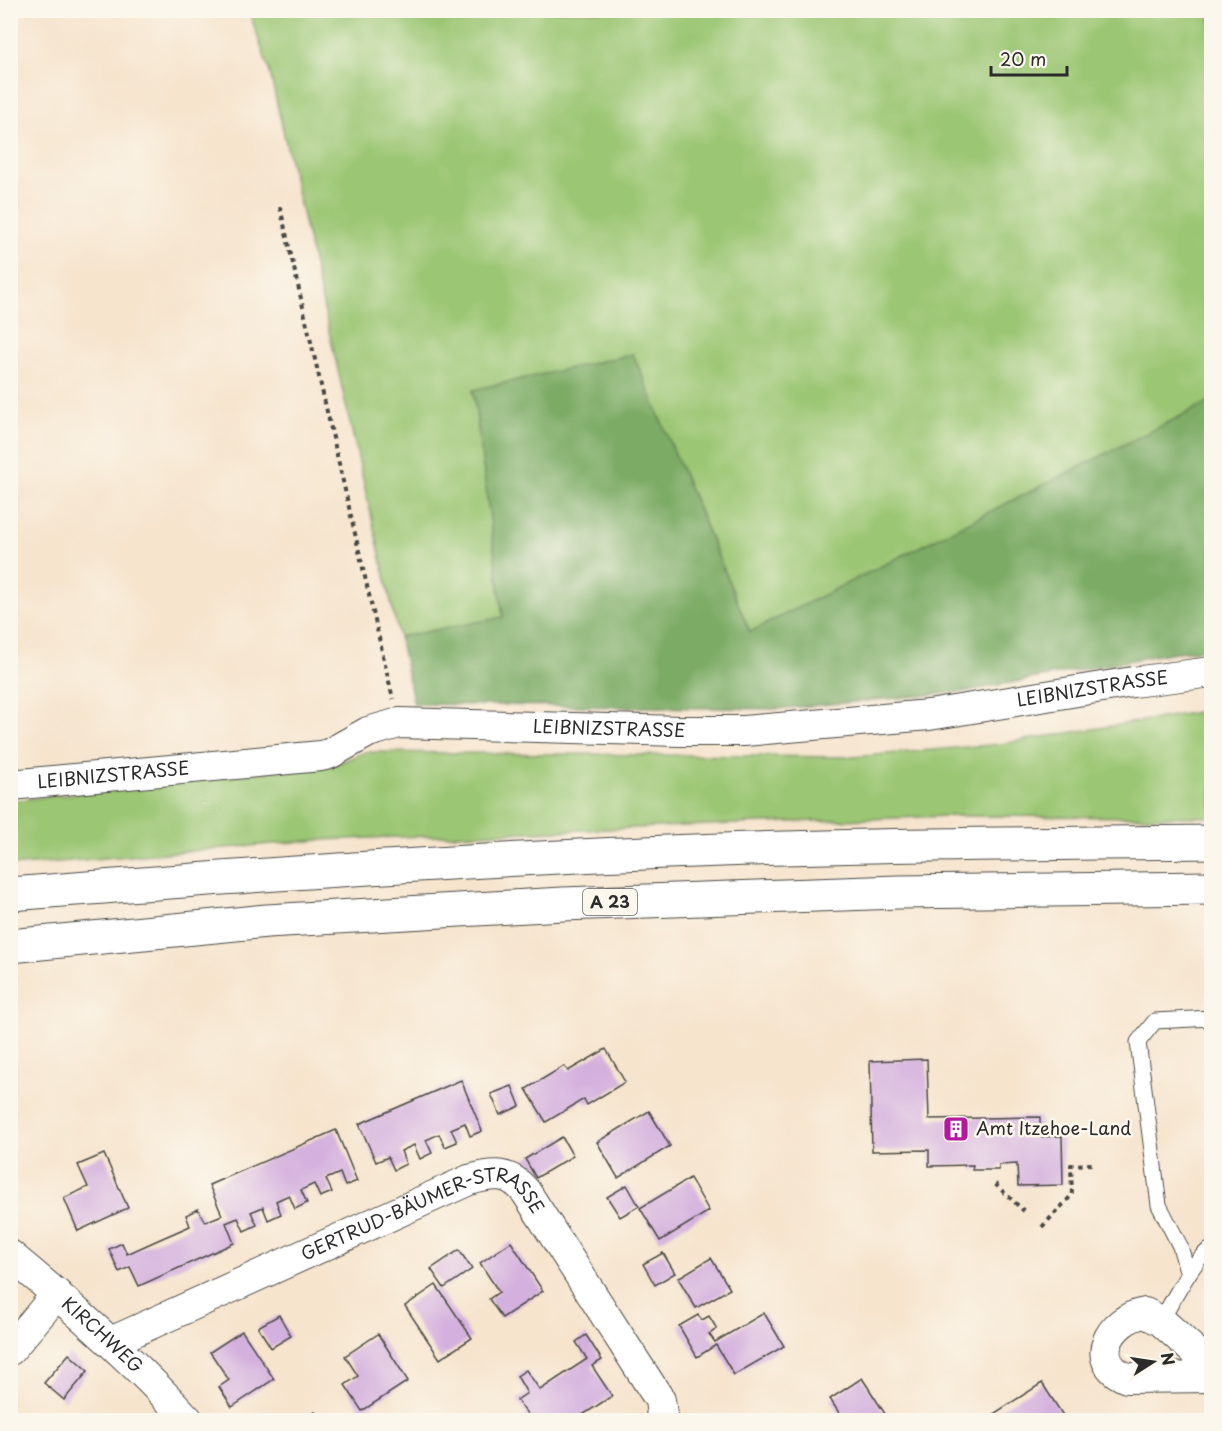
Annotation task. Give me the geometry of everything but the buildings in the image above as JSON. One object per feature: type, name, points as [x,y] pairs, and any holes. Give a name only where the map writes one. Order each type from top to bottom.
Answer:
[{"type":"highway","points":[[10,894],[561,856],[893,844],[1212,842]]},
{"type":"highway","name":"A 23","points":[[10,946],[267,921],[564,904],[898,892],[1212,888]]},
{"type":"street","name":"LEIBNIZSTRASSE","points":[[10,785],[321,756],[378,728],[399,723],[744,731],[929,715],[1124,683],[1212,672]]},
{"type":"street","name":"GERTRUD-BÄUMER-STRASSE","points":[[111,1342],[469,1180],[490,1175],[505,1176],[515,1180],[526,1192],[645,1376],[660,1400],[662,1414],[660,1420]]},
{"type":"street","name":"KIRCHWEG","points":[[10,1255],[137,1366],[188,1420]]},
{"type":"street","points":[[10,1350],[57,1294]]},
{"type":"street","points":[[1212,1367],[1161,1321],[1145,1313],[1135,1314],[1118,1324],[1108,1338],[1106,1347],[1110,1366],[1117,1374],[1127,1378],[1212,1377]]},
{"type":"lane","points":[[1188,1274],[1180,1246],[1159,1204],[1138,1042],[1155,1021],[1212,1018]]},
{"type":"lane","points":[[1161,1321],[1188,1274],[1206,1250],[1212,1249]]},
{"type":"path","points":[[280,207],[399,723]]},
{"type":"path","points":[[1042,1227],[1072,1195],[1071,1165],[1094,1164]]},
{"type":"path","points":[[995,1184],[1024,1211]]},
{"type":"green space","points":[[249,11],[1211,11],[1211,401],[750,632],[633,354],[473,390],[503,618],[399,637],[270,73]]},
{"type":"green space","points":[[633,354],[750,632],[1211,401],[1211,649],[1175,652],[962,692],[777,709],[414,704],[399,637],[503,617],[473,390]]},
{"type":"green space","points":[[1211,710],[1211,817],[947,816],[320,840],[11,866],[11,801],[336,764],[365,752],[853,757],[1000,744]]},
{"type":"place","name":"Amt Itzehoe-Land","points":[[956,1129]]}]
